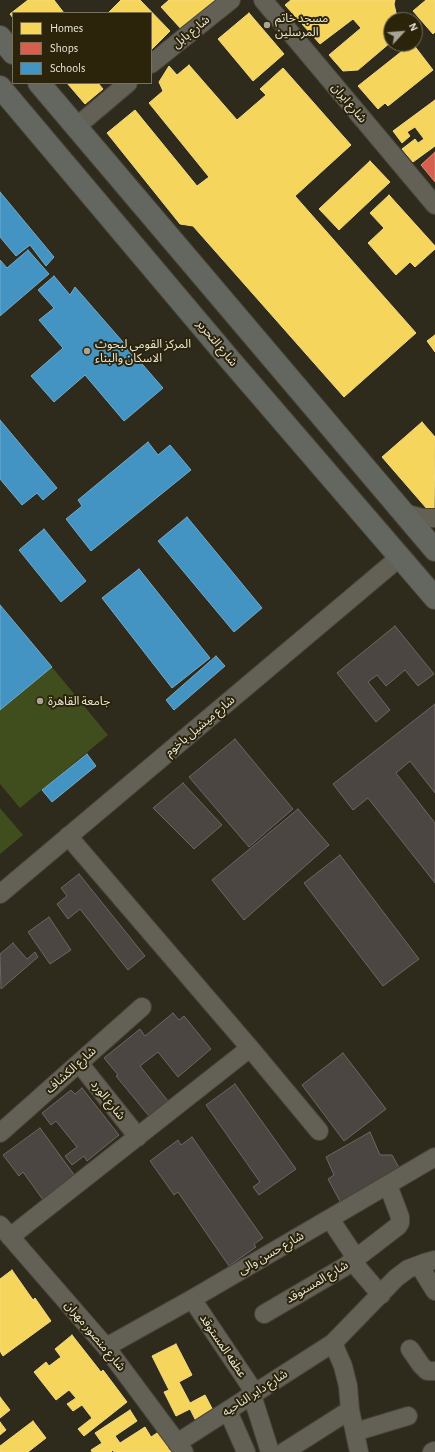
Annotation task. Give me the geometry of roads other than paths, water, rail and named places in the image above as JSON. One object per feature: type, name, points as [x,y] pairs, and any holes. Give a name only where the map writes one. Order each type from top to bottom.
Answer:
[{"type":"main road","points":[[0,37],[12,52]]},
{"type":"main road","points":[[40,84],[435,550]]},
{"type":"main road","name":"شارع التحرير","points":[[0,87],[231,361],[435,598]]},
{"type":"main road","points":[[198,321],[208,324],[218,319],[224,310],[223,299]]},
{"type":"main road","points":[[231,361],[232,351],[238,342],[248,338],[258,341]]},
{"type":"street","name":"شارع بابل","points":[[152,63],[230,0]]},
{"type":"street","name":"شارع ايران","points":[[263,0],[435,205]]},
{"type":"street","points":[[76,127],[127,84]]},
{"type":"street","points":[[404,513],[422,518],[435,518]]},
{"type":"street","name":"شارع ميشيل باخوم","points":[[0,894],[400,557]]},
{"type":"street","points":[[68,836],[250,1048],[319,1131]]},
{"type":"street","name":"شارع الكشاف","points":[[3,1123],[79,1063],[142,1007]]},
{"type":"street","points":[[5,1231],[138,1137],[250,1048]]},
{"type":"street","name":"شارع الورد","points":[[79,1063],[138,1137]]},
{"type":"street","name":"شارع حسن والى","points":[[106,1346],[192,1299],[435,1157]]},
{"type":"street","points":[[330,1219],[354,1260],[400,1223],[400,1217],[388,1185]]},
{"type":"street","name":"شارع منصور مهران","points":[[5,1231],[106,1346],[181,1447]]},
{"type":"street","name":"شارع المستوقد","points":[[264,1314],[354,1260],[381,1295]]},
{"type":"street","points":[[427,1262],[435,1291]]},
{"type":"street","name":"شارع داير الناحيه","points":[[181,1447],[228,1411],[333,1343],[396,1278],[408,1269],[427,1262]]},
{"type":"street","name":"عطفه المستوقد","points":[[192,1299],[254,1394],[270,1452]]},
{"type":"street","points":[[333,1343],[343,1366],[348,1386],[350,1410],[359,1452]]},
{"type":"street","points":[[410,1349],[420,1366],[427,1371],[435,1371]]},
{"type":"street","points":[[284,1452],[350,1410]]},
{"type":"street","points":[[228,1411],[246,1452]]},
{"type":"street","points":[[355,1432],[408,1416]]},
{"type":"place","name":"مسجد خاتم المرسلين","points":[[267,25]]},
{"type":"place","name":"المركز القومي لبحوث الاسكان والبناء","points":[[87,351]]},
{"type":"place","name":"جامعة القاهرة","points":[[40,701]]}]
